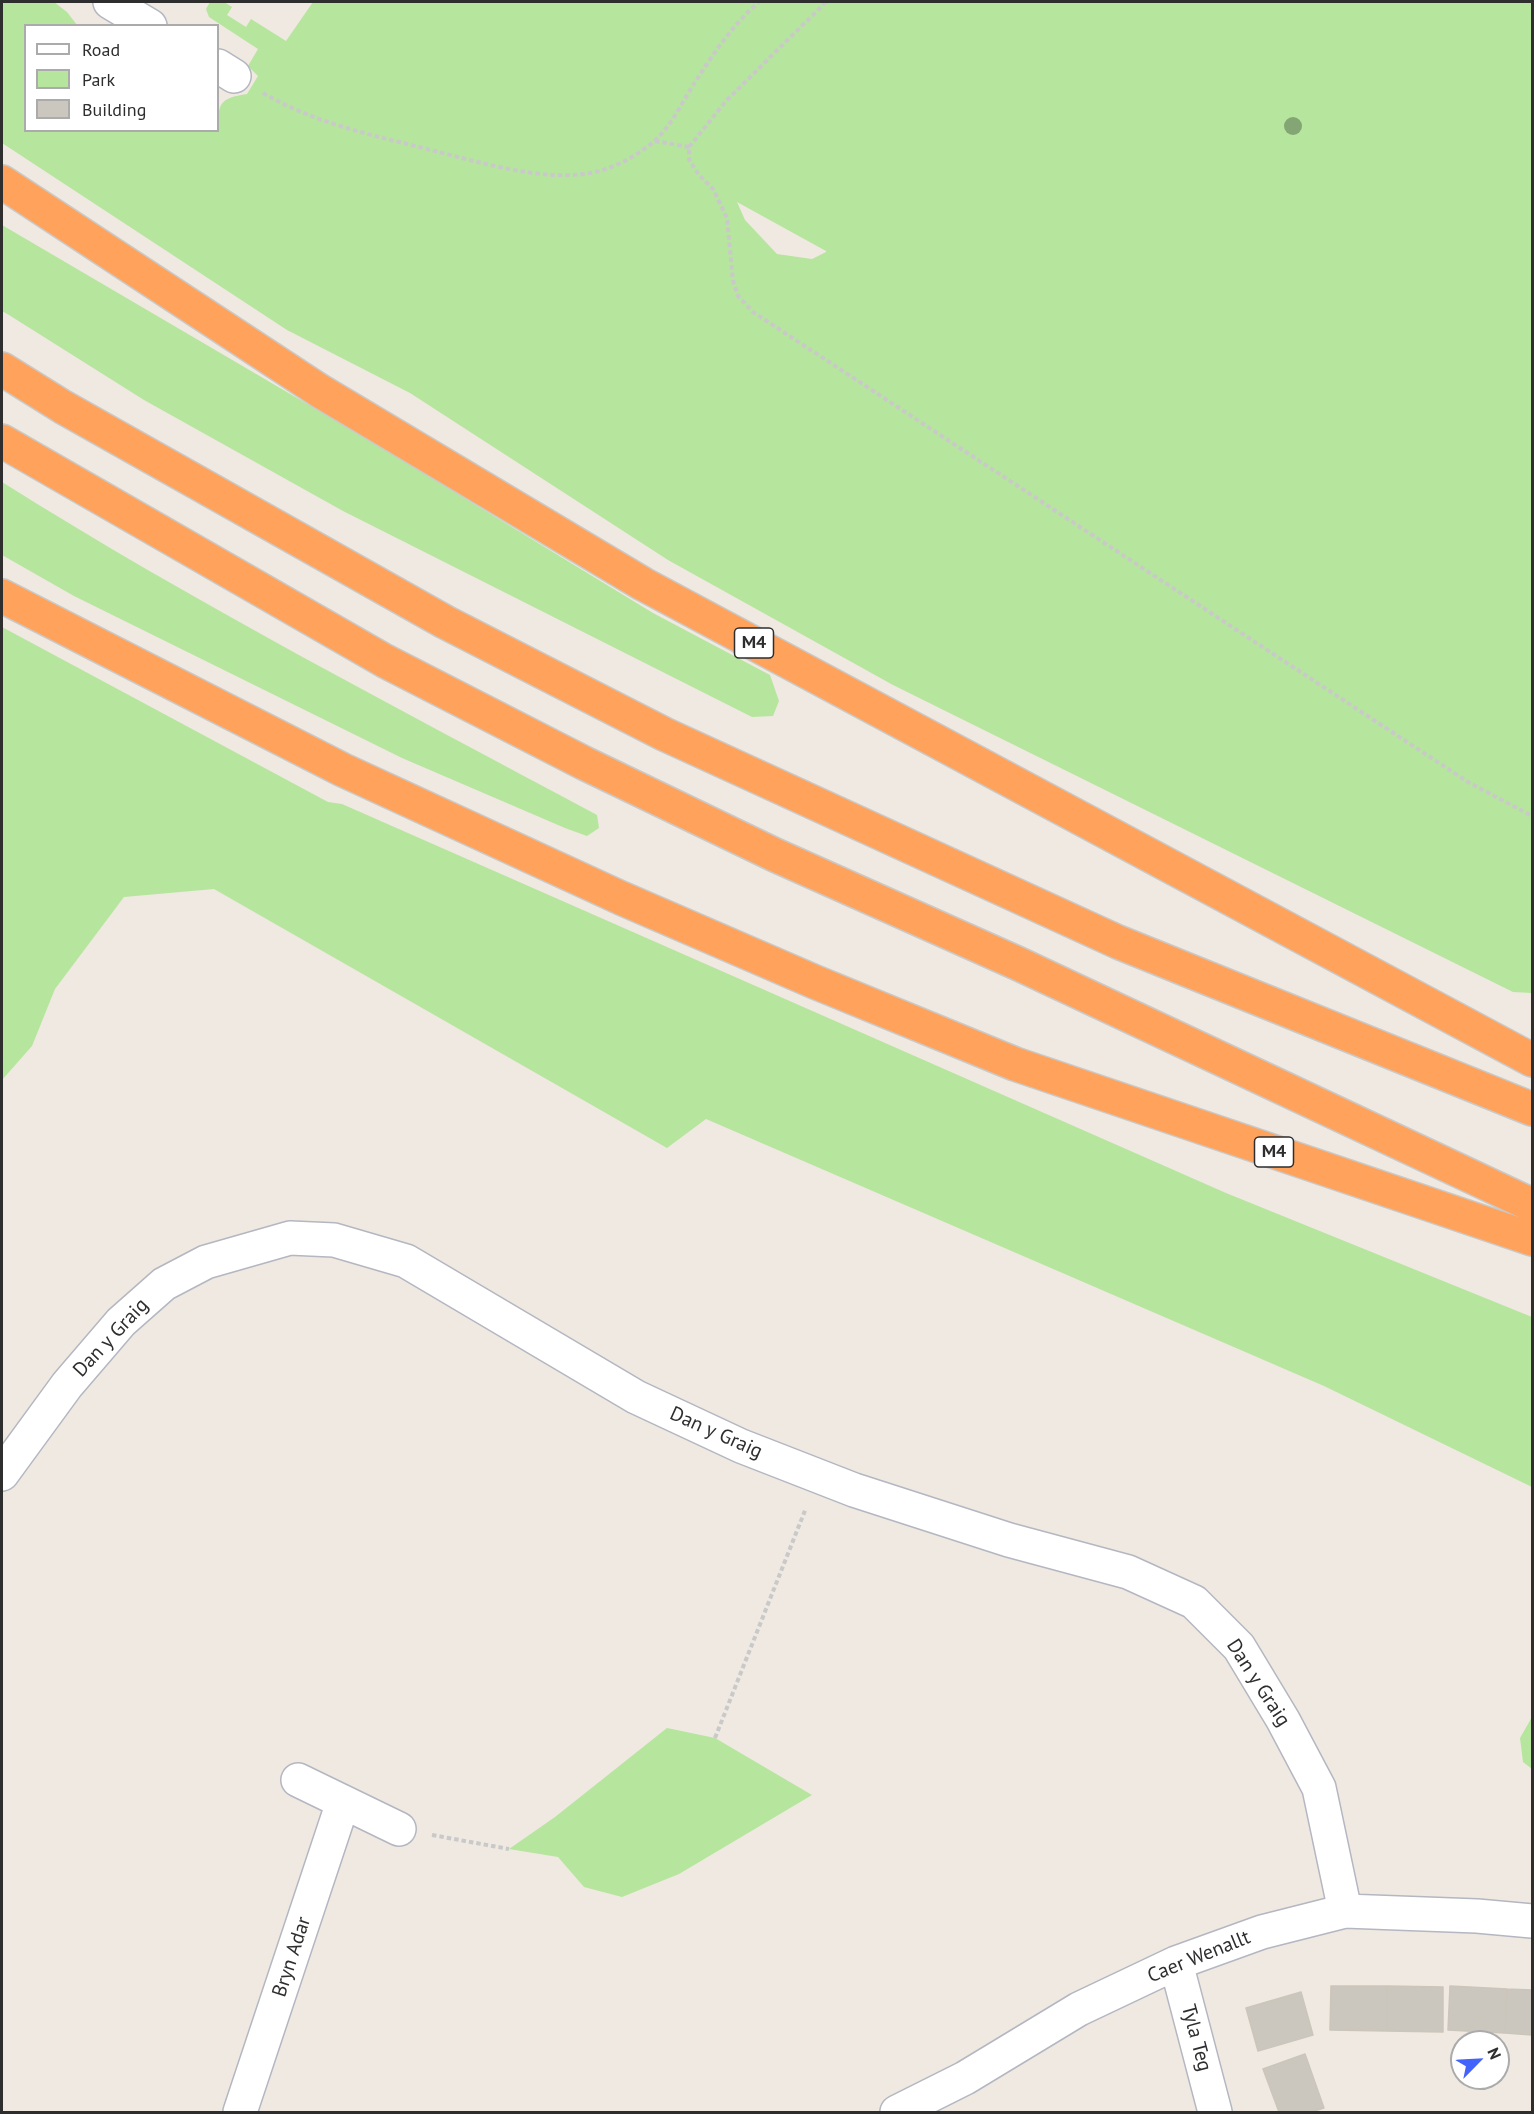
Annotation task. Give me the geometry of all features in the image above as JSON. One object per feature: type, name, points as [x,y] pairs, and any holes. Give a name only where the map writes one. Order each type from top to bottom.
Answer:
[{"type":"highway","name":"M4","points":[[2,182],[320,391],[643,584],[1533,1060]]},
{"type":"highway","points":[[2,369],[63,407],[445,622],[664,734],[1118,942],[1533,1109]]},
{"type":"highway","points":[[2,441],[386,661],[584,763],[775,855],[1019,964],[1533,1205]]},
{"type":"highway","name":"M4","points":[[2,596],[343,770],[621,898],[815,982],[1015,1064],[1533,1239]]},
{"type":"street","points":[[110,2],[147,24]]},
{"type":"street","name":"Dan y Graig","points":[[2,1474],[82,1367],[121,1322],[164,1284],[206,1262],[290,1238],[334,1240],[406,1261],[636,1397],[741,1446],[854,1490],[1009,1540],[1128,1572],[1194,1602],[1239,1647],[1283,1720],[1319,1788],[1345,1911]]},
{"type":"street","points":[[298,1780],[399,1829]]},
{"type":"street","name":"Bryn Adar","points":[[240,2112],[343,1802]]},
{"type":"street","name":"Caer Wenallt","points":[[897,2112],[964,2078],[1079,2008],[1176,1963],[1262,1932],[1345,1911],[1533,1921]]},
{"type":"street","name":"Tyla Teg","points":[[1176,1963],[1215,2112]]},
{"type":"path","points":[[226,71],[280,103],[354,131],[499,168],[581,175],[608,170],[637,154],[654,141],[674,118],[721,44],[759,2]]},
{"type":"path","points":[[826,2],[726,101],[689,147],[689,160],[699,175],[713,189],[727,218],[733,281],[738,296],[753,312],[1468,782],[1533,816]]},
{"type":"path","points":[[654,141],[689,147]]},
{"type":"path","points":[[715,1738],[818,1477]]},
{"type":"path","points":[[399,1829],[509,1850]]},
{"type":"green space","points":[[2,2],[54,2],[67,12],[76,24],[24,24],[24,132],[219,132],[219,114],[222,104],[231,98],[247,94],[258,76],[248,66],[258,49],[209,17],[206,9],[210,2],[224,2],[232,7],[227,15],[246,27],[251,19],[286,41],[313,2],[1532,2],[1532,993],[1513,992],[893,685],[668,560],[410,393],[287,330],[2,143]],"holes":[[[737,202],[826,252],[812,259],[777,254],[745,220]]]},
{"type":"green space","points":[[2,225],[379,446],[653,613],[770,675],[779,701],[773,716],[752,717],[343,511],[144,400],[2,311]]},
{"type":"green space","points":[[2,482],[74,527],[222,612],[597,815],[599,828],[587,836],[402,758],[74,596],[2,555]]},
{"type":"green space","points":[[2,627],[328,802],[342,804],[1226,1193],[1532,1317],[1532,1487],[1324,1386],[706,1119],[667,1148],[214,889],[124,897],[55,989],[32,1046],[2,1080]]},
{"type":"green space","points":[[1532,1717],[1532,1769],[1523,1762],[1520,1738]]},
{"type":"green space","points":[[667,1728],[715,1738],[812,1795],[679,1874],[622,1897],[584,1887],[558,1857],[509,1849],[555,1817]]},
{"type":"building","points":[[1331,1986],[1387,1986],[1387,2031],[1330,2030]]},
{"type":"building","points":[[1387,1986],[1443,1987],[1443,2032],[1387,2031]]},
{"type":"building","points":[[1450,1986],[1507,1989],[1505,2030],[1448,2030]]},
{"type":"building","points":[[1507,1989],[1532,1990],[1532,2035],[1510,2033],[1510,2030],[1505,2030]]},
{"type":"building","points":[[1301,1992],[1313,2035],[1258,2051],[1246,2008]]},
{"type":"building","points":[[1305,2054],[1324,2108],[1311,2112],[1279,2112],[1263,2069]]}]
